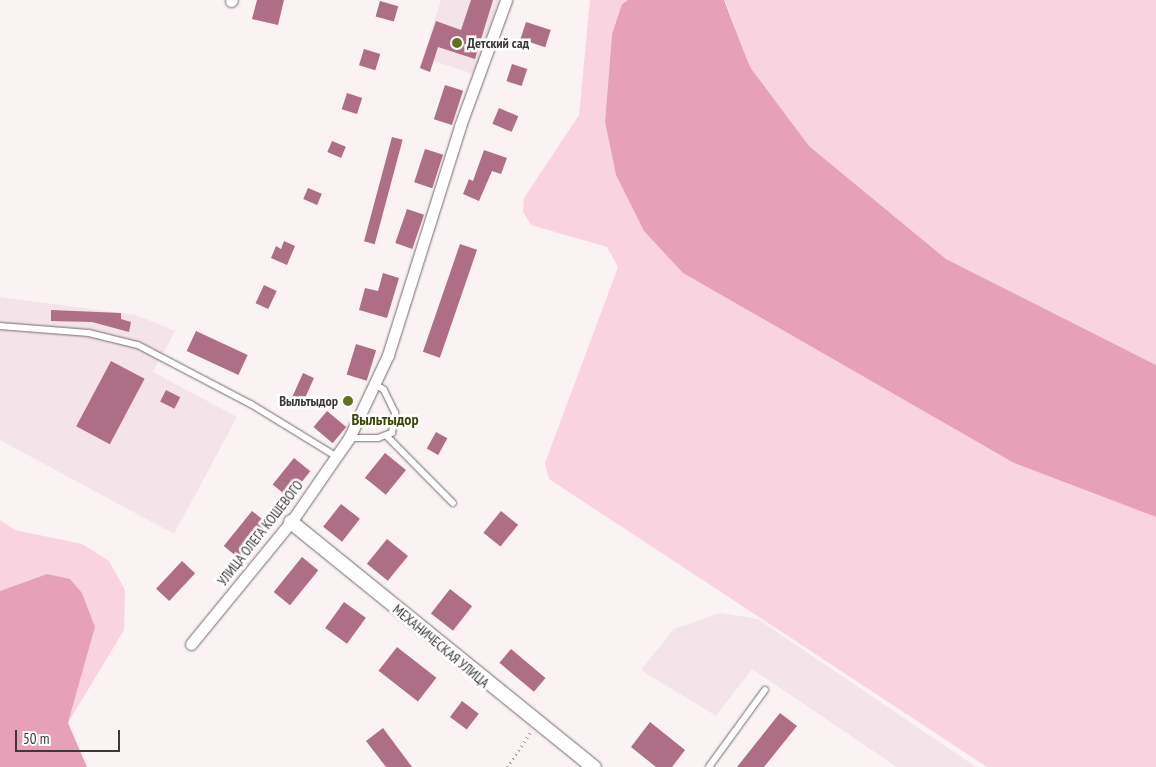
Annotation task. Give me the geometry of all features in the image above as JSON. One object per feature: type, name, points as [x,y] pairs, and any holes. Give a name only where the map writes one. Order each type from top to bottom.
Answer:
[{"type":"street","name":"УЛИЦА ОЛЕГА КОШЕВОГО","points":[[191,644],[291,522],[349,438],[375,384],[460,126],[506,0]]},
{"type":"street","name":"МЕХАНИЧЕСКАЯ УЛИЦА","points":[[291,522],[594,767]]},
{"type":"lane","points":[[0,326],[89,332],[138,345],[336,456]]},
{"type":"lane","points":[[349,438],[387,436],[393,429],[395,413],[384,390],[375,384]]},
{"type":"lane","points":[[387,436],[454,503]]},
{"type":"lane","points":[[709,767],[766,690]]},
{"type":"path","points":[[507,767],[534,726]]},
{"type":"shaded area","name":"Детский сад","points":[[441,0],[499,0],[476,75],[434,61],[430,72],[419,69]]},
{"type":"shaded area","points":[[590,0],[628,0],[622,4],[612,34],[605,122],[616,175],[683,273],[1014,463],[1156,517],[1156,767],[987,767],[549,479],[545,463],[618,267],[607,247],[531,225],[523,212],[524,198],[579,115]]},
{"type":"shaded area","points":[[628,0],[724,0],[750,67],[809,146],[946,259],[1156,365],[1156,517],[1014,463],[683,273],[644,231],[616,175],[605,122],[612,34],[622,4]]},
{"type":"shaded area","points":[[725,0],[1156,0],[1156,365],[946,259],[809,146],[750,67]]},
{"type":"shaded area","points":[[0,297],[136,315],[175,331],[153,372],[237,417],[174,534],[0,440]]},
{"type":"shaded area","points":[[0,520],[15,530],[82,544],[109,561],[125,590],[124,630],[68,723],[95,627],[82,593],[47,574],[0,591]]},
{"type":"shaded area","points":[[47,574],[70,579],[82,593],[95,627],[68,723],[87,767],[0,767],[0,591]]},
{"type":"shaded area","points":[[720,613],[758,619],[976,767],[897,767],[752,669],[716,716],[641,670],[674,629]]},
{"type":"building","points":[[257,0],[284,0],[278,25],[252,19]]},
{"type":"building","points":[[471,0],[493,0],[475,59],[438,47],[430,72],[420,68],[436,21],[461,30]]},
{"type":"building","points":[[380,1],[398,6],[394,22],[376,16]]},
{"type":"building","points":[[526,22],[551,30],[545,47],[520,39]]},
{"type":"building","points":[[364,49],[380,54],[375,70],[359,65]]},
{"type":"building","points":[[512,64],[527,69],[522,86],[506,81]]},
{"type":"building","points":[[445,85],[463,91],[452,125],[434,119]]},
{"type":"building","points":[[347,93],[362,98],[357,114],[342,109]]},
{"type":"building","points":[[499,108],[518,116],[512,132],[492,124]]},
{"type":"building","points":[[392,137],[403,140],[375,244],[364,241]]},
{"type":"building","points":[[332,141],[346,147],[341,158],[327,152]]},
{"type":"building","points":[[425,149],[443,155],[432,188],[414,182]]},
{"type":"building","points":[[484,150],[507,158],[501,174],[492,171],[479,201],[463,194],[469,179],[473,181]]},
{"type":"building","points":[[308,188],[322,194],[317,205],[303,199]]},
{"type":"building","points":[[407,209],[424,215],[412,249],[395,243]]},
{"type":"building","points":[[284,241],[295,246],[287,265],[271,258],[276,246],[281,249]]},
{"type":"building","points":[[460,244],[477,250],[440,358],[423,352]]},
{"type":"building","points":[[383,273],[399,278],[387,318],[359,310],[365,288],[378,291]]},
{"type":"building","points":[[264,285],[277,291],[268,309],[256,303]]},
{"type":"building","points":[[51,310],[121,313],[121,319],[131,322],[129,332],[92,322],[51,321]]},
{"type":"building","points":[[196,331],[248,355],[238,375],[187,351]]},
{"type":"building","points":[[356,344],[376,350],[367,381],[347,375]]},
{"type":"building","points":[[111,361],[145,379],[110,444],[76,426]]},
{"type":"building","points":[[303,373],[314,378],[303,402],[292,397]]},
{"type":"building","points":[[166,390],[180,397],[174,409],[160,402]]},
{"type":"building","points":[[327,411],[346,427],[333,443],[314,427]]},
{"type":"building","points":[[436,432],[447,438],[438,455],[427,449]]},
{"type":"building","points":[[385,453],[406,470],[386,495],[365,478]]},
{"type":"building","points":[[294,458],[310,471],[289,498],[273,484]]},
{"type":"building","points":[[341,504],[360,519],[342,542],[323,527]]},
{"type":"building","points":[[252,511],[268,524],[240,559],[224,546]]},
{"type":"building","points":[[501,511],[518,525],[500,547],[483,533]]},
{"type":"building","points":[[387,539],[408,556],[388,581],[367,564]]},
{"type":"building","points":[[302,557],[318,570],[290,605],[274,592]]},
{"type":"building","points":[[182,561],[195,573],[169,601],[156,589]]},
{"type":"building","points":[[450,589],[472,606],[453,631],[431,613]]},
{"type":"building","points":[[344,602],[366,618],[347,644],[325,628]]},
{"type":"building","points":[[397,647],[436,678],[418,701],[379,671]]},
{"type":"building","points":[[511,649],[545,678],[534,692],[499,663]]},
{"type":"building","points":[[462,701],[479,714],[467,730],[450,717]]},
{"type":"building","points":[[780,713],[797,726],[764,767],[737,767]]},
{"type":"building","points":[[650,722],[685,750],[672,767],[656,767],[631,747]]},
{"type":"building","points":[[383,728],[412,767],[386,767],[366,741]]},
{"type":"place","name":"Детский сад","points":[[457,43]]},
{"type":"place","name":"Выльтыдор","points":[[348,401]]},
{"type":"district","name":"Выльтыдор","points":[[385,419]]}]
